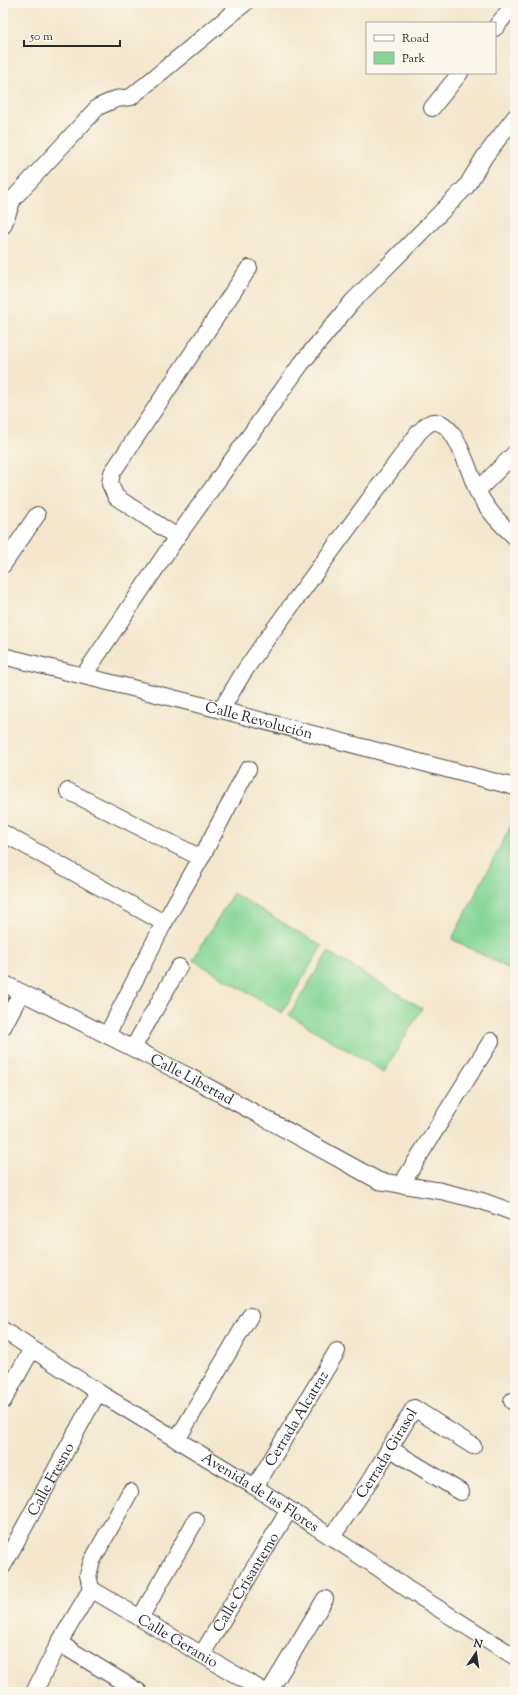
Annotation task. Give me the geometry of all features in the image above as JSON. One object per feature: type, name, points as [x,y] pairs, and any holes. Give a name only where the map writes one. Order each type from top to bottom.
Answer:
[{"type":"street","points":[[3,226],[13,199],[98,106],[116,98],[131,97],[245,3]]},
{"type":"street","points":[[496,27],[515,3]]},
{"type":"street","points":[[432,108],[459,74]]},
{"type":"street","points":[[84,675],[177,537],[301,364],[352,302],[466,188],[485,156],[515,118]]},
{"type":"street","points":[[177,537],[116,497],[110,484],[112,474],[249,268]]},
{"type":"street","points":[[221,710],[243,673],[268,638],[419,432],[429,424],[437,422],[443,424],[456,438],[477,491],[495,518],[515,537]]},
{"type":"street","points":[[477,491],[515,453]]},
{"type":"street","points":[[3,565],[37,515]]},
{"type":"street","name":"Calle Revolución","points":[[3,656],[221,710],[515,787]]},
{"type":"street","points":[[107,1035],[164,923],[201,858],[248,769]]},
{"type":"street","points":[[68,791],[201,858]]},
{"type":"street","points":[[3,833],[164,923]]},
{"type":"street","points":[[133,1048],[179,967]]},
{"type":"street","name":"Calle Libertad","points":[[3,983],[133,1048],[379,1181],[401,1185]]},
{"type":"street","points":[[3,1027],[21,993]]},
{"type":"street","points":[[491,1041],[401,1185],[448,1192],[482,1201],[515,1213]]},
{"type":"street","points":[[177,1440],[250,1316]]},
{"type":"street","name":"Avenida de las Flores","points":[[3,1330],[98,1392],[255,1487],[380,1569],[412,1592],[515,1657]]},
{"type":"street","points":[[3,1401],[32,1349]]},
{"type":"street","name":"Cerrada Alcatraz","points":[[255,1487],[337,1351]]},
{"type":"street","name":"Calle Fresno","points":[[3,1566],[98,1392]]},
{"type":"street","name":"Cerrada Girasol","points":[[332,1537],[373,1476],[414,1408],[473,1446]]},
{"type":"street","points":[[389,1448],[461,1492]]},
{"type":"street","points":[[34,1692],[59,1643],[92,1589],[88,1575],[92,1561],[130,1492]]},
{"type":"street","name":"Calle Crisantemo","points":[[202,1654],[289,1510]]},
{"type":"street","points":[[140,1618],[196,1520]]},
{"type":"street","name":"Calle Geranio","points":[[92,1589],[265,1692]]},
{"type":"street","points":[[269,1692],[325,1599]]},
{"type":"street","points":[[59,1643],[139,1692]]},
{"type":"green space","points":[[513,822],[515,823],[515,972],[452,939]]},
{"type":"green space","points":[[233,893],[322,946],[282,1013],[193,960]]},
{"type":"green space","points":[[328,952],[422,1008],[384,1072],[289,1015]]}]
